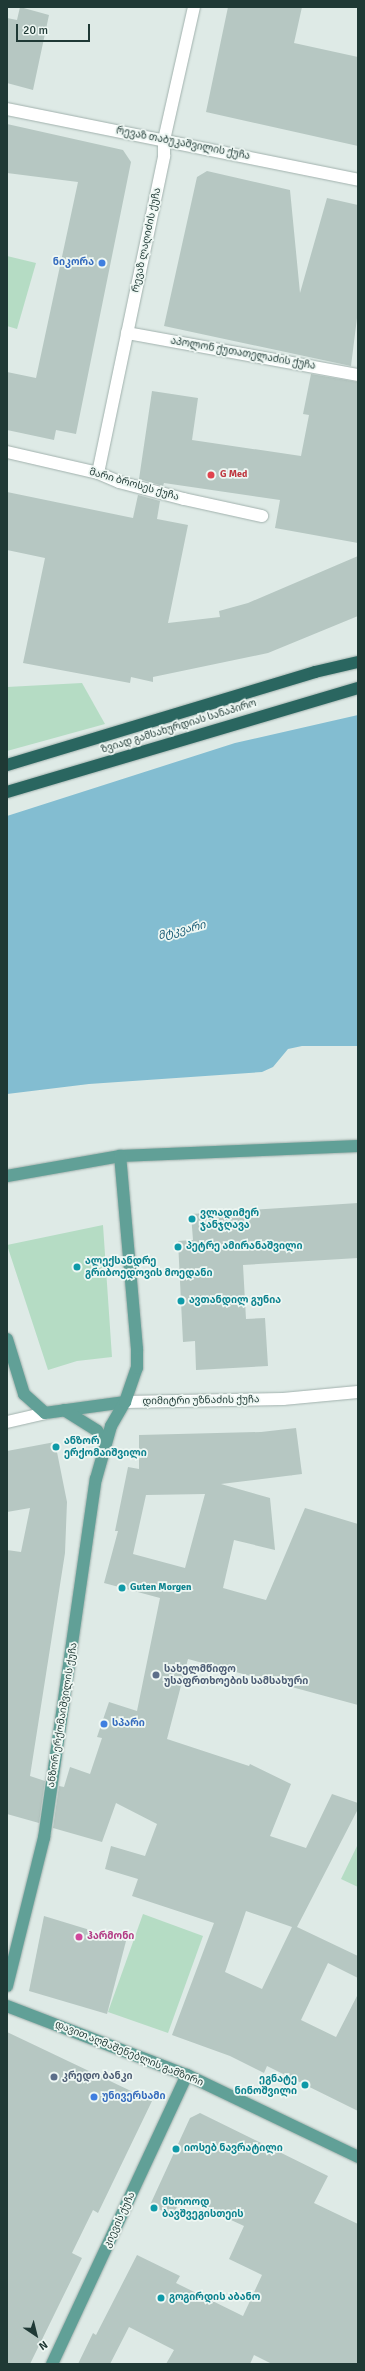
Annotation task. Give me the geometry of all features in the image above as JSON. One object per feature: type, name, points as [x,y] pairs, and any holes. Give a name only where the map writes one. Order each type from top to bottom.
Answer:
[{"type":"highway","name":"ზვიად გამსახურდიას სანაპირო","points":[[7,765],[315,672],[358,662]]},
{"type":"highway","name":"ზვიად გამსახურდიას სანაპირო","points":[[7,792],[358,688]]},
{"type":"main road","points":[[7,1176],[120,1156],[358,1146]]},
{"type":"main road","name":"ანზორ ერქომაიშვილის ქუჩა","points":[[7,1986],[44,1838],[96,1479],[111,1426],[134,1383],[137,1349],[120,1156]]},
{"type":"main road","points":[[7,1339],[24,1394],[45,1413]]},
{"type":"main road","name":"დიმიტრი უზნაძის ქუჩა","points":[[45,1413],[125,1402]]},
{"type":"main road","points":[[64,1410],[97,1431],[106,1442]]},
{"type":"main road","name":"დავით აღმაშენებლის გამზირი","points":[[7,2006],[187,2075],[358,2157]]},
{"type":"main road","name":"კიევის ქუჩა","points":[[52,2364],[187,2075]]},
{"type":"street","name":"რევაზ ლაღიძის ქუჩა","points":[[98,473],[164,156],[164,140],[194,7]]},
{"type":"street","name":"რევაზ თაბუკაშვილის ქუჩა","points":[[7,109],[358,180]]},
{"type":"street","name":"აპოლონ ქუთათელაძის ქუჩა","points":[[127,333],[358,375]]},
{"type":"street","name":"მარი ბროსეს ქუჩა","points":[[7,452],[98,473],[119,482],[262,516]]},
{"type":"street","name":"დიმიტრი უზნაძის ქუჩა","points":[[125,1402],[282,1399],[358,1392]]},
{"type":"street","name":"დიმიტრი უზნაძის ქუჩა","points":[[7,1422],[45,1413]]},
{"type":"green space","points":[[7,256],[36,263],[17,329],[7,326]]},
{"type":"green space","points":[[82,683],[105,724],[7,751],[7,687]]},
{"type":"green space","points":[[103,1225],[112,1357],[77,1361],[48,1370],[7,1245]]},
{"type":"green space","points":[[358,1844],[358,1887],[341,1879]]},
{"type":"green space","points":[[143,1914],[203,1936],[168,2033],[108,2012]]},
{"type":"water","name":"მტკვარი","points":[[358,715],[358,1046],[302,1046],[288,1049],[273,1067],[262,1072],[89,1084],[7,1094],[7,816],[235,743]]},
{"type":"building","points":[[20,7],[49,15],[33,90],[7,83],[7,18],[17,20]]},
{"type":"building","points":[[228,7],[302,7],[294,43],[358,57],[358,146],[206,112]]},
{"type":"building","points":[[7,124],[123,150],[131,162],[76,434],[56,430],[54,440],[7,430],[7,372],[36,378],[78,182],[7,173]]},
{"type":"building","points":[[207,171],[290,190],[300,293],[327,198],[358,205],[358,310],[351,366],[164,326],[197,177]]},
{"type":"building","points":[[311,374],[358,382],[358,543],[275,528],[280,500],[164,483],[163,486],[139,479],[152,391],[198,398],[192,440],[301,456],[309,415],[303,414]]},
{"type":"building","points":[[7,492],[133,518],[138,495],[160,501],[157,519],[188,525],[168,623],[220,617],[219,611],[248,603],[358,556],[358,616],[268,653],[153,677],[153,682],[131,677],[130,683],[23,663],[45,558],[7,550]]},
{"type":"building","points":[[358,1203],[358,1258],[243,1265],[246,1319],[265,1318],[268,1366],[196,1370],[195,1341],[183,1342],[178,1241],[193,1240],[191,1214]]},
{"type":"building","points":[[296,1428],[302,1474],[221,1484],[270,1498],[275,1550],[234,1540],[223,1588],[266,1600],[305,1508],[358,1524],[358,1705],[188,1659],[167,1739],[249,1766],[250,1764],[291,1784],[270,1836],[306,1848],[332,1794],[358,1803],[358,1809],[297,1927],[358,1956],[358,1978],[328,1963],[301,2020],[336,2037],[358,1994],[358,2111],[267,2066],[264,2073],[230,2056],[172,2035],[214,1923],[132,1896],[138,1879],[105,1869],[111,1846],[145,1856],[157,1824],[116,1803],[102,1842],[53,1828],[59,1786],[64,1787],[70,1767],[90,1774],[102,1738],[97,1737],[109,1702],[137,1711],[160,1598],[104,1583],[118,1531],[115,1531],[128,1467],[139,1469],[139,1435],[261,1432]],"holes":[[[205,1494],[185,1568],[133,1554],[146,1495]],[[246,1911],[292,1927],[262,1989],[225,1972]]]},
{"type":"building","points":[[55,1442],[67,1502],[65,1553],[30,1776],[45,1781],[39,1823],[7,1814],[7,1550],[21,1552],[30,1508],[7,1512],[7,1451]]},
{"type":"building","points":[[44,1916],[126,1941],[107,2014],[29,1991]]},
{"type":"building","points":[[7,2032],[152,2101],[98,2213],[93,2210],[72,2253],[82,2258],[30,2364],[7,2364]]},
{"type":"building","points":[[200,2113],[328,2176],[314,2203],[358,2224],[358,2364],[272,2364],[254,2355],[250,2364],[166,2364],[174,2350],[129,2327],[110,2364],[78,2364],[93,2333],[96,2335],[137,2255],[180,2276],[176,2283],[243,2316],[262,2275],[229,2259],[244,2226],[181,2197],[173,2216],[150,2205],[190,2118]]},
{"type":"place","name":"ნიკორა","points":[[102,263]]},
{"type":"place","name":"G Med","points":[[211,475]]},
{"type":"place","name":"ვლადიმერ ჯანჯღავა","points":[[192,1219]]},
{"type":"place","name":"პეტრე ამირანაშვილი","points":[[178,1247]]},
{"type":"place","name":"ალექსანდრე გრიბოედოვის მოედანი","points":[[77,1267]]},
{"type":"place","name":"ავთანდილ გუნია","points":[[181,1301]]},
{"type":"place","name":"ანზორ ერქომაიშვილი","points":[[56,1447]]},
{"type":"place","name":"Guten Morgen","points":[[122,1588]]},
{"type":"place","name":"სახელმწიფო უსაფრთხოების სამსახური","points":[[156,1675]]},
{"type":"place","name":"სპარი","points":[[104,1724]]},
{"type":"place","name":"ჰარმონი","points":[[79,1937]]},
{"type":"place","name":"კრედო ბანკი","points":[[54,2077]]},
{"type":"place","name":"ეგნატე ნინოშვილი","points":[[305,2085]]},
{"type":"place","name":"უნივერსამი","points":[[94,2097]]},
{"type":"place","name":"იოსებ ნავრატილი","points":[[176,2149]]},
{"type":"place","name":"მხოოოდ ბავშვეგისთეის","points":[[154,2208]]},
{"type":"place","name":"გოგირდის აბანო","points":[[161,2298]]}]
